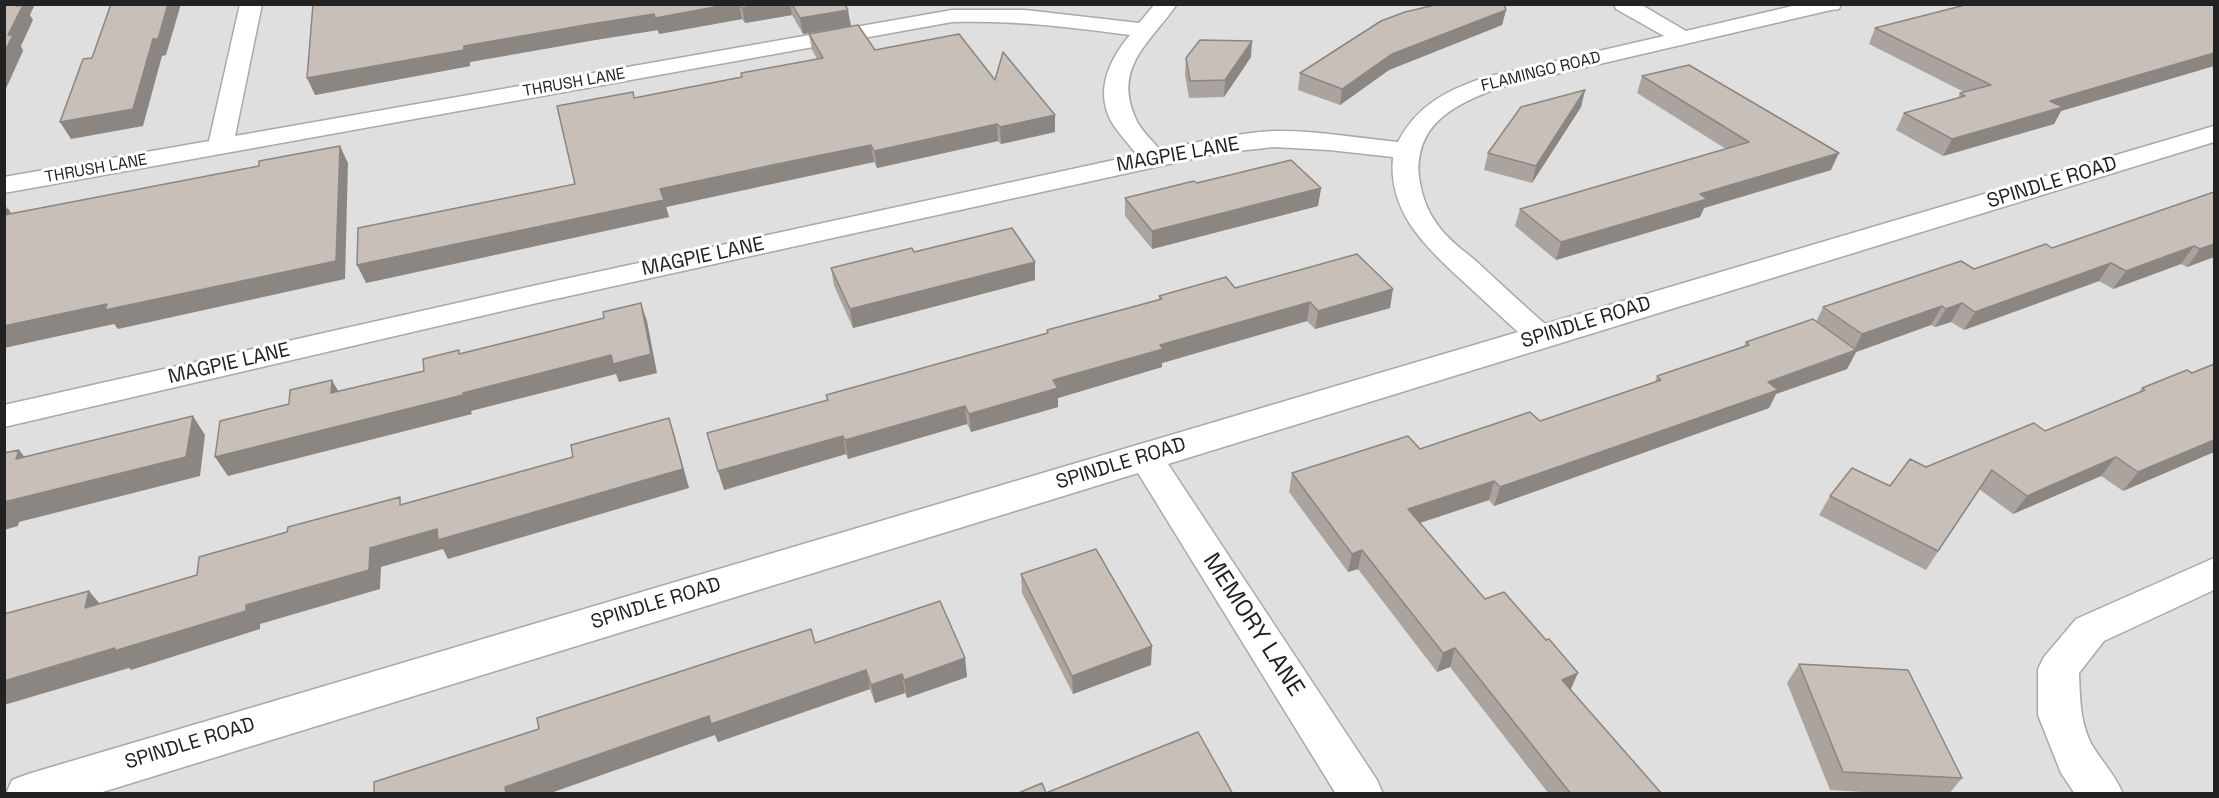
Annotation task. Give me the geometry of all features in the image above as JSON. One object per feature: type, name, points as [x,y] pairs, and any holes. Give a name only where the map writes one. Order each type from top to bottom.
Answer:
[{"type":"street","points":[[220,147],[251,4]]},
{"type":"street","points":[[1153,158],[1123,120],[1115,90],[1117,75],[1126,54],[1167,4]]},
{"type":"street","points":[[1624,4],[1683,38]]},
{"type":"street","name":"FLAMINGO ROAD","points":[[1541,337],[1446,250],[1423,225],[1405,185],[1404,166],[1407,151],[1426,117],[1469,91],[1535,71],[1830,4]]},
{"type":"street","name":"THRUSH LANE","points":[[4,185],[952,16],[1030,15],[1146,31]]},
{"type":"street","name":"SPINDLE ROAD","points":[[28,794],[2214,134]]},
{"type":"street","name":"MAGPIE LANE","points":[[4,416],[537,294],[1219,145],[1274,139],[1329,142],[1407,151]]},
{"type":"street","name":"MEMORY LANE","points":[[1145,456],[1361,794]]},
{"type":"street","points":[[2101,794],[2076,759],[2059,715],[2058,669],[2090,630],[2214,573]]},
{"type":"shaded area","points":[[5,5],[2214,5],[2214,793],[5,794]]},
{"type":"building","points":[[4,4],[23,5],[8,35],[13,35],[4,53]]},
{"type":"building","points":[[111,4],[168,4],[158,39],[153,39],[133,109],[60,122],[83,59],[92,58]]},
{"type":"building","points":[[313,4],[731,4],[655,18],[654,14],[464,46],[464,50],[307,78]]},
{"type":"building","points":[[740,4],[760,4],[742,8]]},
{"type":"building","points":[[792,4],[845,4],[848,10],[800,18]]},
{"type":"building","points":[[1439,4],[1504,4],[1506,10],[1392,54],[1342,89],[1300,73],[1381,21],[1405,12]]},
{"type":"building","points":[[1969,4],[2214,4],[2214,53],[2050,101],[2063,107],[1952,139],[1904,113],[1965,96],[1960,93],[1991,85],[1875,28]]},
{"type":"building","points":[[858,25],[875,50],[959,34],[995,80],[1003,52],[1055,115],[1000,127],[997,124],[874,151],[871,145],[660,189],[664,200],[357,265],[358,228],[575,184],[557,106],[633,92],[634,98],[742,77],[741,73],[823,58],[809,34]]},
{"type":"building","points":[[1200,40],[1252,41],[1225,80],[1190,81],[1186,58]]},
{"type":"building","points":[[1689,65],[1839,153],[1700,194],[1707,199],[1561,242],[1520,209],[1749,142],[1642,76]]},
{"type":"building","points":[[1585,90],[1536,166],[1488,153],[1521,107]]},
{"type":"building","points":[[340,146],[336,261],[105,310],[107,304],[4,326],[4,215],[259,166],[259,161]]},
{"type":"building","points":[[1291,160],[1321,188],[1152,231],[1125,198],[1194,181],[1197,183]]},
{"type":"building","points":[[2214,192],[2214,244],[2200,249],[2194,246],[2126,271],[2111,263],[1975,312],[1962,303],[1946,309],[1942,306],[1862,334],[1823,307],[1961,261],[1974,269],[2046,244],[2052,248]]},
{"type":"building","points":[[1012,228],[1035,262],[850,309],[831,268],[912,248],[914,252]]},
{"type":"building","points":[[1357,254],[1393,289],[1318,311],[1310,302],[1160,345],[1163,349],[1053,380],[1058,388],[969,414],[965,406],[845,440],[843,436],[718,471],[707,433],[828,400],[826,395],[1048,333],[1047,330],[1162,299],[1159,296],[1226,277],[1235,288]]},
{"type":"building","points":[[641,303],[651,354],[613,364],[611,355],[463,393],[463,395],[215,457],[220,421],[289,404],[290,390],[332,380],[331,393],[424,371],[423,359],[459,350],[459,354],[604,318],[603,312]]},
{"type":"building","points":[[1813,319],[1856,350],[1768,382],[1778,390],[1500,487],[1494,481],[1408,509],[1485,599],[1504,592],[1546,640],[1549,639],[1578,673],[1562,680],[1662,794],[1571,794],[1455,648],[1443,653],[1362,550],[1352,554],[1292,473],[1408,436],[1420,449],[1530,412],[1540,421],[1661,380],[1657,376],[1749,345],[1746,342]]},
{"type":"building","points":[[2214,364],[2214,440],[2138,472],[2116,457],[2027,496],[1992,470],[1938,551],[1830,496],[1852,468],[1890,486],[1910,459],[1926,467],[2034,423],[2045,431],[2187,370],[2192,373]]},
{"type":"building","points":[[193,416],[186,457],[4,502],[4,453],[19,450],[16,459]]},
{"type":"building","points":[[669,418],[683,469],[438,540],[437,529],[370,548],[369,570],[246,605],[246,611],[4,681],[4,614],[89,591],[85,608],[197,575],[199,557],[287,532],[288,527],[400,497],[400,505],[573,457],[571,445]]},
{"type":"building","points":[[1096,549],[1152,646],[1072,676],[1021,574]]},
{"type":"building","points":[[940,601],[965,658],[904,680],[902,674],[871,685],[866,670],[711,724],[709,716],[505,787],[506,794],[374,794],[374,782],[539,729],[537,718],[811,629],[815,643]]},
{"type":"building","points":[[1799,664],[1908,670],[1962,778],[1843,772]]},
{"type":"building","points":[[1198,732],[1233,794],[1016,794],[1042,783],[1046,793]]}]
